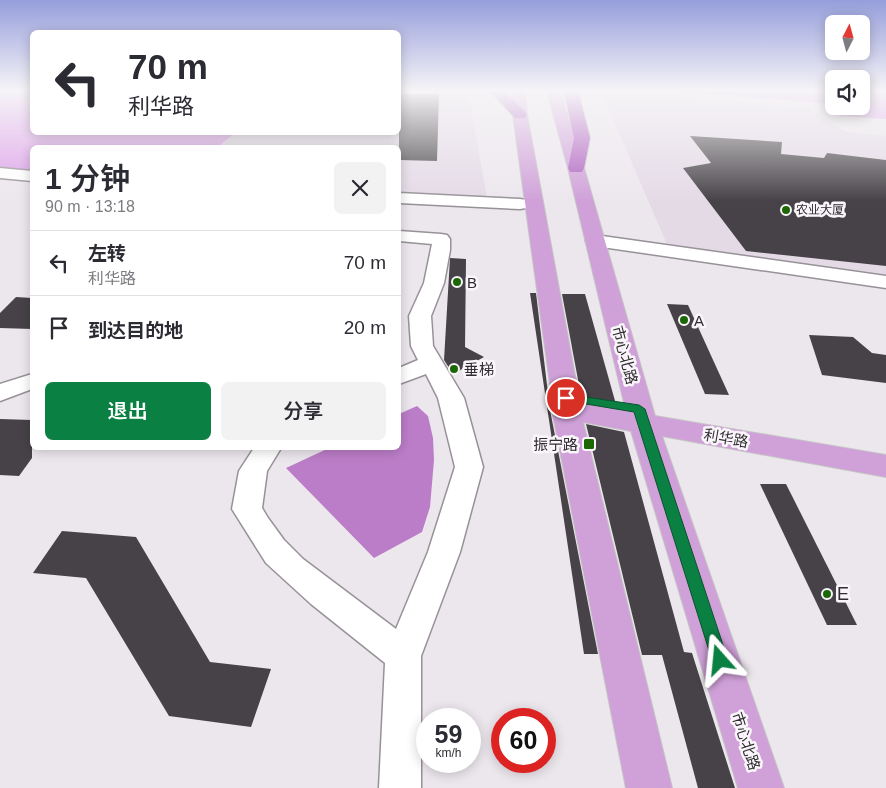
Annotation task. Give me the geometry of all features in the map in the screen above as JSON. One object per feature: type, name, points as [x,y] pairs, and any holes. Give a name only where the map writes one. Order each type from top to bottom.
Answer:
[{"type":"highway","points":[[576,168],[582,144],[580,128]]},
{"type":"main road","points":[[522,128],[566,404],[649,788]]},
{"type":"main road","name":"市心北路","points":[[563,128],[576,168],[641,416],[762,788]]},
{"type":"main road","name":"利华路","points":[[566,404],[886,451]]},
{"type":"main road","name":"利华路","points":[[641,416],[886,466]]},
{"type":"street","points":[[0,173],[30,176]]},
{"type":"street","points":[[401,198],[520,204]]},
{"type":"street","points":[[400,788],[403,656],[444,552],[469,467],[452,398],[422,346],[420,316],[434,283],[441,250],[440,239],[401,236]]},
{"type":"street","points":[[595,241],[886,282]]},
{"type":"street","points":[[401,375],[432,364]]},
{"type":"street","points":[[0,393],[30,383]]},
{"type":"street","points":[[267,450],[254,471],[246,509],[276,553],[329,600],[403,656]]},
{"type":"shaded area","points":[[0,128],[30,128],[30,135],[233,135],[220,145],[30,145],[30,180],[0,179]]},
{"type":"shaded area","points":[[401,128],[475,128],[487,198],[401,195],[401,145],[221,145],[233,135],[401,135]]},
{"type":"shaded area","points":[[617,128],[839,128],[846,132],[886,136],[886,281],[669,249]]},
{"type":"shaded area","points":[[417,406],[428,416],[433,438],[434,460],[430,507],[422,532],[374,558],[286,468],[325,450],[401,450],[401,413]]},
{"type":"building","points":[[401,128],[438,128],[437,161],[401,160],[401,145],[399,145]]},
{"type":"building","name":"农业大厦","points":[[690,136],[782,142],[781,154],[824,158],[827,153],[886,160],[886,266],[746,251],[683,168],[711,163]]},
{"type":"building","points":[[450,258],[466,259],[465,347],[484,357],[453,374],[444,360]]},
{"type":"building","points":[[530,293],[536,293],[550,410],[598,654],[584,654]]},
{"type":"building","points":[[562,294],[585,294],[617,408],[582,401]]},
{"type":"building","points":[[16,297],[30,298],[30,329],[0,328],[0,313]]},
{"type":"building","points":[[667,304],[688,305],[729,395],[705,394]]},
{"type":"building","points":[[809,335],[853,337],[872,353],[886,355],[886,383],[822,375]]},
{"type":"building","points":[[0,419],[30,420],[30,450],[32,450],[32,458],[19,476],[0,475]]},
{"type":"building","points":[[586,424],[624,432],[684,652],[692,653],[735,788],[698,788],[662,655],[642,655]]},
{"type":"building","points":[[760,484],[786,484],[857,625],[827,625]]},
{"type":"building","points":[[62,531],[136,537],[210,662],[271,669],[251,727],[169,716],[86,578],[33,573]]},
{"type":"place","name":"农业大厦","points":[[786,210]]},
{"type":"place","name":"B","points":[[457,282]]},
{"type":"place","name":"A","points":[[684,320]]},
{"type":"place","name":"垂梯","points":[[454,369]]},
{"type":"place","name":"振宁路","points":[[589,444]]},
{"type":"place","name":"E","points":[[827,594]]},
{"type":"route","points":[[566,398],[639,409],[720,660]]}]
